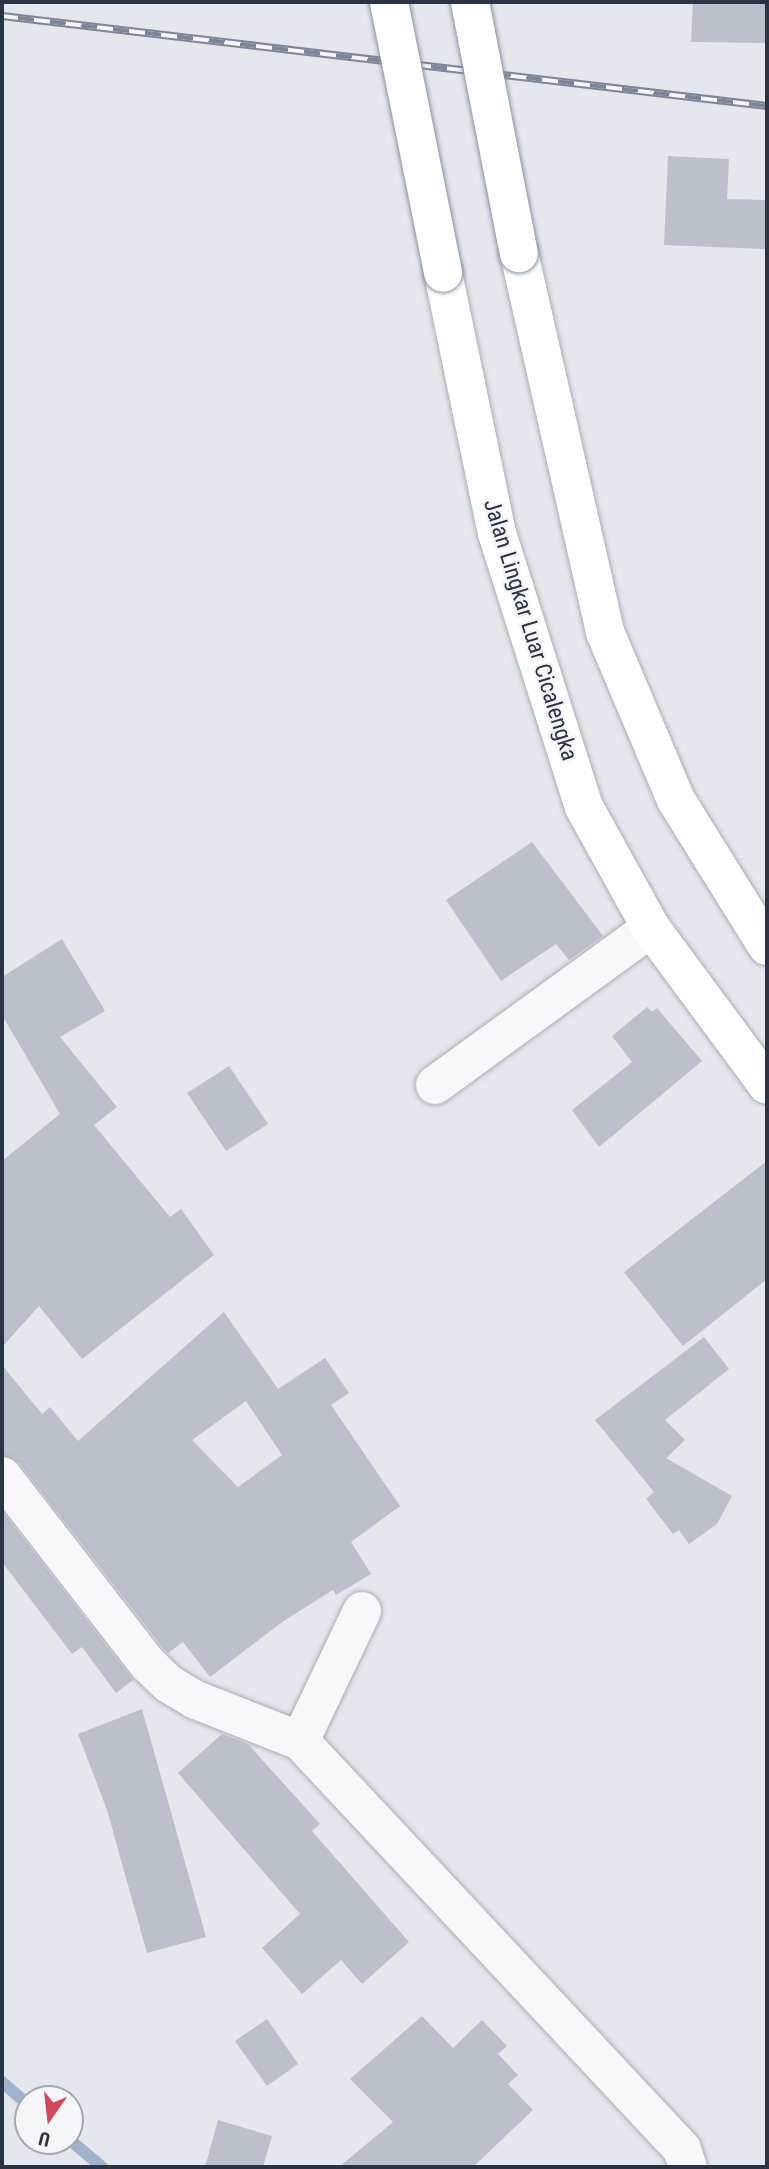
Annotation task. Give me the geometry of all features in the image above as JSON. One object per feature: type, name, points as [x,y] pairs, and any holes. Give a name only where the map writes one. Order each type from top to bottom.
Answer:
[{"type":"highway","name":"Jalan Lingkar Luar Cicalengka","points":[[389,2],[497,533],[543,687],[584,807],[651,928],[767,1085]]},
{"type":"highway","points":[[470,2],[519,253],[605,632],[676,800],[767,946]]},
{"type":"street","points":[[435,1085],[651,928]]},
{"type":"street","points":[[2,1476],[116,1625],[169,1684],[196,1700],[300,1741],[682,2149],[688,2167]]},
{"type":"street","points":[[300,1741],[362,1611]]},
{"type":"building","points":[[693,2],[767,2],[767,43],[691,42]]},
{"type":"building","points":[[668,156],[729,159],[727,199],[767,200],[767,249],[664,245]]},
{"type":"building","points":[[532,842],[603,936],[569,960],[556,944],[501,981],[446,900]]},
{"type":"building","points":[[62,939],[105,1011],[60,1037],[117,1107],[94,1125],[170,1217],[181,1209],[214,1255],[82,1359],[39,1306],[2,1347],[2,1161],[60,1114],[2,1015],[2,977]]},
{"type":"building","points":[[647,1007],[652,1012],[657,1008],[702,1061],[599,1147],[572,1110],[632,1062],[612,1036]]},
{"type":"building","points":[[229,1066],[268,1124],[226,1151],[187,1093]]},
{"type":"building","points":[[767,1161],[767,1279],[683,1346],[624,1272]]},
{"type":"building","points":[[224,1312],[278,1389],[325,1358],[349,1393],[331,1405],[400,1506],[351,1542],[371,1574],[336,1595],[333,1590],[285,1620],[210,1677],[183,1642],[168,1653],[164,1649],[19,1463],[2,1455],[2,1365],[42,1414],[50,1407],[78,1441]],"holes":[[[246,1401],[282,1455],[238,1487],[192,1440]]]},
{"type":"building","points":[[704,1337],[729,1369],[665,1420],[685,1440],[666,1458],[732,1496],[717,1524],[689,1544],[679,1530],[673,1534],[646,1499],[654,1492],[595,1420]]},
{"type":"building","points":[[2,1511],[133,1680],[116,1693],[82,1647],[72,1654],[2,1562]]},
{"type":"building","points":[[142,1709],[206,1937],[147,1953],[107,1810],[78,1734]]},
{"type":"building","points":[[222,1734],[248,1744],[320,1824],[312,1831],[409,1942],[362,1984],[341,1960],[302,1994],[262,1948],[300,1914],[178,1773]]},
{"type":"building","points":[[422,2016],[453,2048],[482,2020],[507,2046],[498,2054],[518,2075],[508,2084],[533,2110],[473,2167],[339,2167],[393,2122],[350,2079]]},
{"type":"building","points":[[267,2019],[298,2064],[267,2086],[235,2041]]},
{"type":"building","points":[[218,2120],[272,2136],[263,2167],[205,2167]]},
{"type":"waterway","points":[[2,2082],[14,2093]]},
{"type":"waterway","points":[[84,2152],[102,2167]]},
{"type":"railway","points":[[2,16],[767,106]]}]
